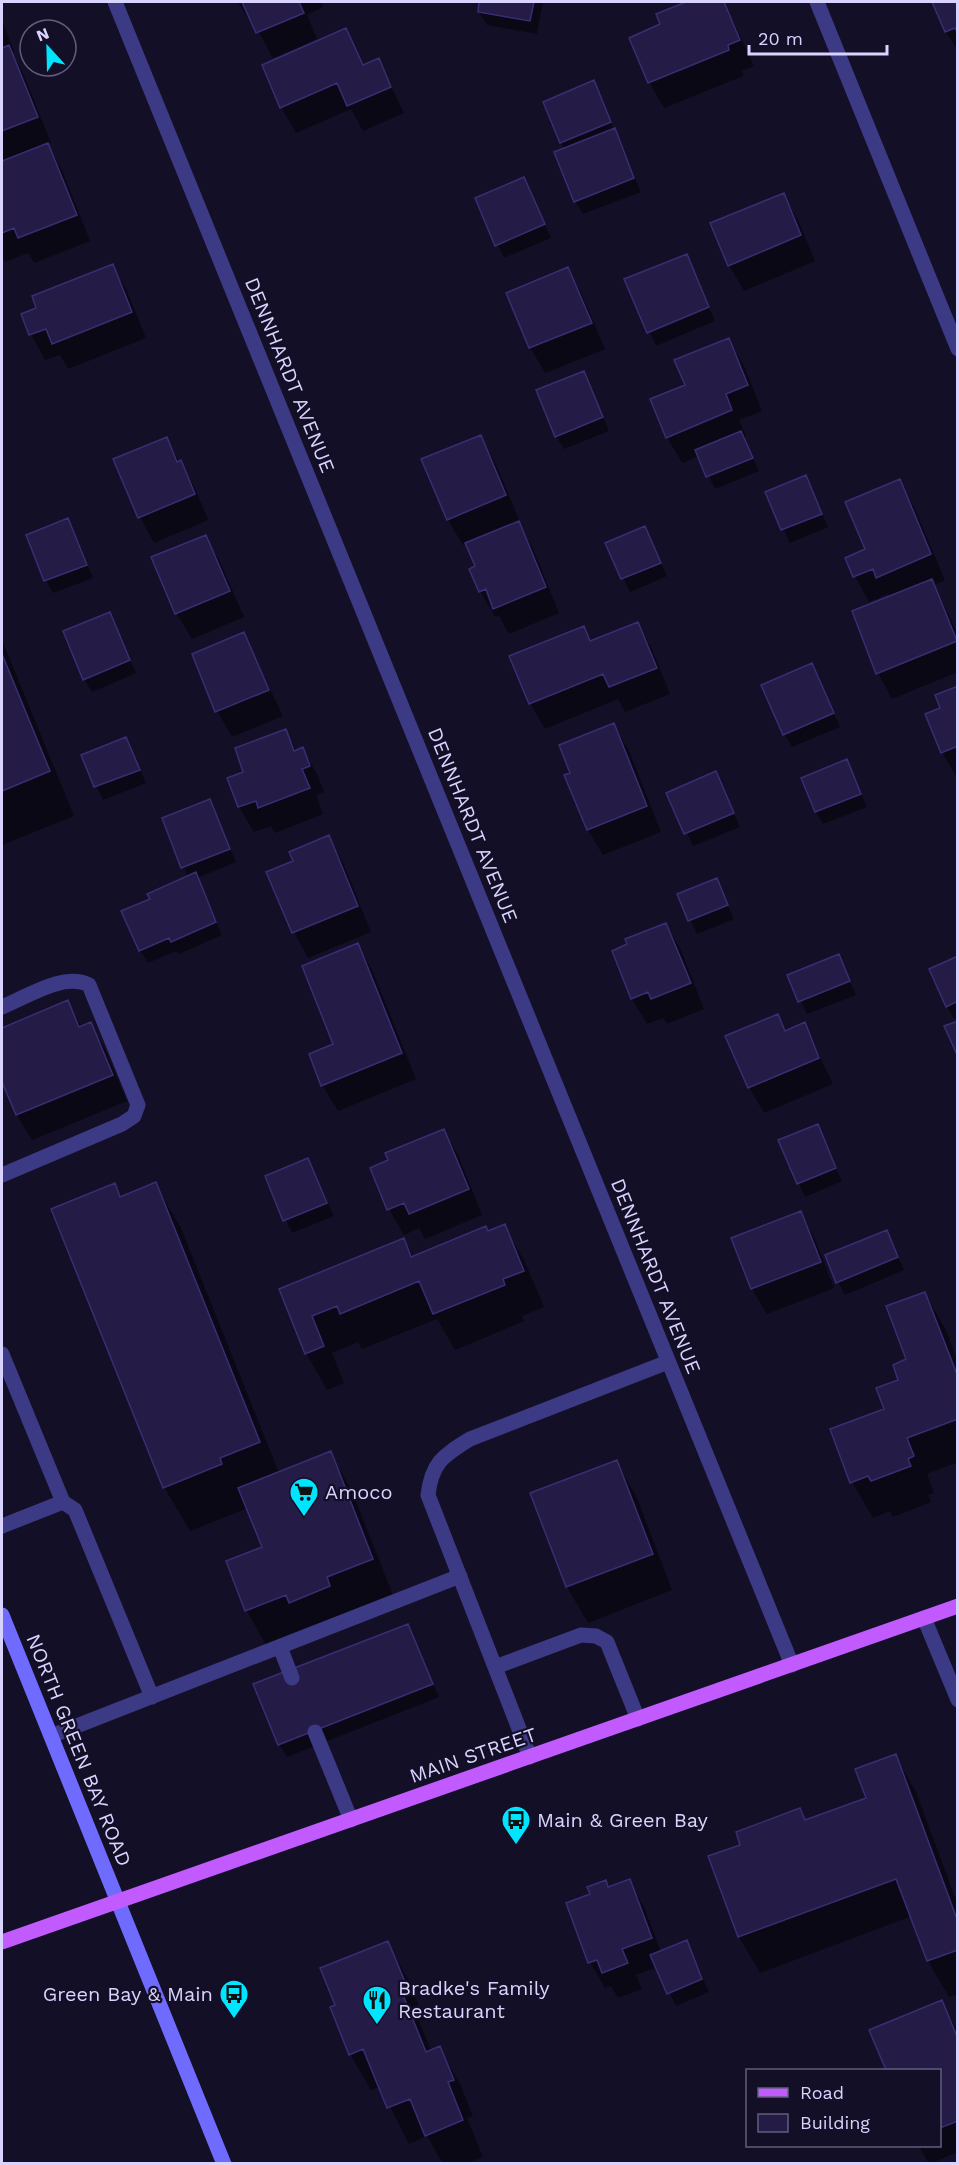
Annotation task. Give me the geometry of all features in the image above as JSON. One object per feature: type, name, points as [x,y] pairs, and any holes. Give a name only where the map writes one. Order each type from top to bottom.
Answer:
[{"type":"main road","name":"MAIN STREET","points":[[2,1942],[957,1606]]},
{"type":"main road","name":"NORTH GREEN BAY ROAD","points":[[2,1616],[224,2163]]},
{"type":"street","name":"DENNHARDT AVENUE","points":[[115,2],[792,1665]]},
{"type":"street","points":[[817,2],[957,349]]},
{"type":"street","points":[[2,1008],[61,982],[80,981],[89,985],[138,1105],[134,1116],[122,1124],[2,1175]]},
{"type":"street","points":[[2,1354],[63,1502],[75,1510],[152,1697]]},
{"type":"street","points":[[530,1757],[428,1495],[430,1474],[443,1456],[470,1439],[668,1362]]},
{"type":"street","points":[[2,1526],[63,1502]]},
{"type":"street","points":[[51,1736],[460,1576]]},
{"type":"street","points":[[924,1618],[957,1700]]},
{"type":"street","points":[[495,1667],[581,1635],[596,1636],[607,1642],[638,1719]]},
{"type":"street","points":[[280,1647],[292,1678]]},
{"type":"street","points":[[315,1732],[351,1820]]},
{"type":"building","points":[[242,2],[299,2],[304,13],[256,33]]},
{"type":"building","points":[[479,2],[534,2],[530,21],[478,12]]},
{"type":"building","points":[[686,2],[724,2],[740,40],[728,45],[729,50],[648,83],[629,38],[660,24],[656,14]]},
{"type":"building","points":[[932,2],[958,2],[958,33],[955,28],[945,32]]},
{"type":"building","points":[[346,28],[363,65],[379,58],[391,87],[347,106],[337,83],[280,108],[262,65]]},
{"type":"building","points":[[9,45],[18,67],[18,78],[22,78],[38,117],[2,131],[2,48]]},
{"type":"building","points":[[594,80],[611,122],[560,143],[543,102]]},
{"type":"building","points":[[615,128],[634,178],[574,202],[554,152]]},
{"type":"building","points":[[48,143],[77,215],[18,238],[14,228],[2,233],[2,161]]},
{"type":"building","points":[[524,177],[545,224],[495,246],[475,198]]},
{"type":"building","points":[[784,193],[801,235],[728,266],[710,223]]},
{"type":"building","points":[[687,254],[709,307],[647,333],[624,279]]},
{"type":"building","points":[[113,264],[132,312],[52,344],[46,329],[29,335],[21,314],[36,308],[32,296]]},
{"type":"building","points":[[568,267],[592,323],[529,348],[506,293]]},
{"type":"building","points":[[729,338],[748,385],[726,394],[732,410],[666,438],[650,399],[685,385],[674,360]]},
{"type":"building","points":[[584,371],[603,417],[555,437],[536,390]]},
{"type":"building","points":[[741,431],[753,458],[706,477],[695,450]]},
{"type":"building","points":[[481,435],[506,495],[447,520],[421,459]]},
{"type":"building","points":[[167,437],[177,462],[181,460],[195,494],[138,518],[113,459]]},
{"type":"building","points":[[806,475],[822,514],[781,530],[765,492]]},
{"type":"building","points":[[900,479],[931,554],[876,578],[873,569],[853,577],[845,558],[865,549],[845,502]]},
{"type":"building","points":[[68,518],[87,565],[44,581],[26,535]]},
{"type":"building","points":[[519,521],[546,587],[493,609],[486,589],[479,592],[469,569],[475,566],[465,543]]},
{"type":"building","points":[[645,526],[661,563],[621,579],[605,543]]},
{"type":"building","points":[[206,535],[230,591],[175,614],[151,557]]},
{"type":"building","points":[[932,579],[957,641],[876,674],[852,611]]},
{"type":"building","points":[[110,612],[130,660],[83,680],[63,631]]},
{"type":"building","points":[[638,622],[657,668],[609,687],[603,674],[529,704],[509,656],[584,626],[590,641]]},
{"type":"building","points":[[244,632],[269,690],[215,712],[192,654]]},
{"type":"building","points":[[2,654],[50,771],[2,791]]},
{"type":"building","points":[[812,663],[834,713],[783,735],[761,685]]},
{"type":"building","points":[[958,686],[958,746],[941,753],[925,714],[940,708],[935,695]]},
{"type":"building","points":[[614,723],[647,806],[587,830],[564,775],[570,773],[559,745]]},
{"type":"building","points":[[286,729],[294,751],[303,747],[310,766],[302,769],[310,788],[258,808],[256,801],[238,807],[227,778],[243,772],[235,748]]},
{"type":"building","points":[[126,737],[140,770],[94,787],[81,755]]},
{"type":"building","points":[[847,759],[861,794],[815,812],[801,778]]},
{"type":"building","points":[[716,771],[734,813],[684,834],[666,793]]},
{"type":"building","points":[[210,799],[230,849],[181,868],[162,818]]},
{"type":"building","points":[[329,835],[358,906],[292,933],[266,872],[293,861],[289,852]]},
{"type":"building","points":[[196,872],[216,922],[171,942],[169,938],[139,951],[121,911],[150,899],[147,894]]},
{"type":"building","points":[[717,878],[728,905],[688,921],[677,894]]},
{"type":"building","points":[[666,923],[691,983],[651,999],[648,992],[631,999],[612,951],[627,944],[625,939]]},
{"type":"building","points":[[358,943],[402,1053],[321,1086],[309,1054],[333,1044],[302,966]]},
{"type":"building","points":[[839,954],[850,981],[798,1002],[787,975]]},
{"type":"building","points":[[958,956],[958,1001],[946,1007],[929,969]]},
{"type":"building","points":[[68,1000],[79,1027],[91,1022],[113,1075],[16,1115],[2,1082],[2,1028]]},
{"type":"building","points":[[778,1014],[785,1031],[805,1022],[819,1058],[748,1088],[725,1036]]},
{"type":"building","points":[[958,1021],[958,1057],[944,1026]]},
{"type":"building","points":[[818,1124],[836,1168],[797,1184],[778,1140]]},
{"type":"building","points":[[444,1129],[469,1189],[409,1214],[404,1203],[387,1210],[370,1168],[388,1160],[385,1153]]},
{"type":"building","points":[[308,1158],[327,1203],[283,1221],[265,1176]]},
{"type":"building","points":[[156,1182],[260,1442],[220,1458],[222,1464],[163,1488],[51,1209],[115,1183],[120,1197]]},
{"type":"building","points":[[801,1211],[821,1262],[751,1289],[731,1238]]},
{"type":"building","points":[[505,1224],[524,1271],[503,1279],[505,1285],[433,1314],[419,1281],[340,1314],[337,1306],[312,1316],[324,1346],[305,1354],[279,1289],[404,1238],[411,1257],[486,1226],[488,1231]]},
{"type":"building","points":[[887,1230],[898,1257],[836,1283],[825,1255]]},
{"type":"building","points":[[925,1292],[958,1377],[958,1419],[907,1438],[914,1456],[908,1459],[911,1466],[871,1481],[868,1476],[850,1483],[830,1429],[884,1409],[876,1388],[898,1380],[893,1365],[906,1359],[886,1306]]},
{"type":"building","name":"Amoco","points":[[331,1451],[373,1559],[327,1577],[330,1586],[289,1603],[286,1595],[245,1611],[226,1561],[262,1547],[238,1488]]},
{"type":"building","points":[[617,1460],[653,1554],[566,1587],[530,1493]]},
{"type":"building","points":[[408,1624],[433,1684],[278,1745],[253,1684]]},
{"type":"building","points":[[896,1754],[958,1922],[958,1950],[927,1961],[896,1879],[738,1937],[708,1856],[740,1845],[736,1832],[800,1808],[805,1820],[866,1798],[855,1769]]},
{"type":"building","points":[[630,1879],[652,1938],[622,1949],[628,1963],[602,1973],[597,1960],[588,1963],[566,1903],[590,1894],[587,1887],[606,1880],[608,1887]]},
{"type":"building","points":[[687,1940],[702,1979],[667,1994],[650,1955]]},
{"type":"building","name":"Bradke's Family Restaurant","points":[[388,1941],[405,1982],[399,1985],[426,2052],[440,2046],[454,2080],[448,2082],[463,2120],[425,2136],[410,2099],[387,2108],[363,2049],[349,2055],[330,2007],[335,2005],[320,1968]]},
{"type":"building","points":[[942,2000],[958,2039],[958,2121],[941,2128],[941,2069],[886,2069],[869,2030]]},
{"type":"place","name":"Amoco","points":[[304,1518]]},
{"type":"place","name":"Main & Green Bay","points":[[516,1846]]},
{"type":"place","name":"Green Bay & Main","points":[[234,2020]]},
{"type":"place","name":"Bradke's Family Restaurant","points":[[377,2026]]}]
